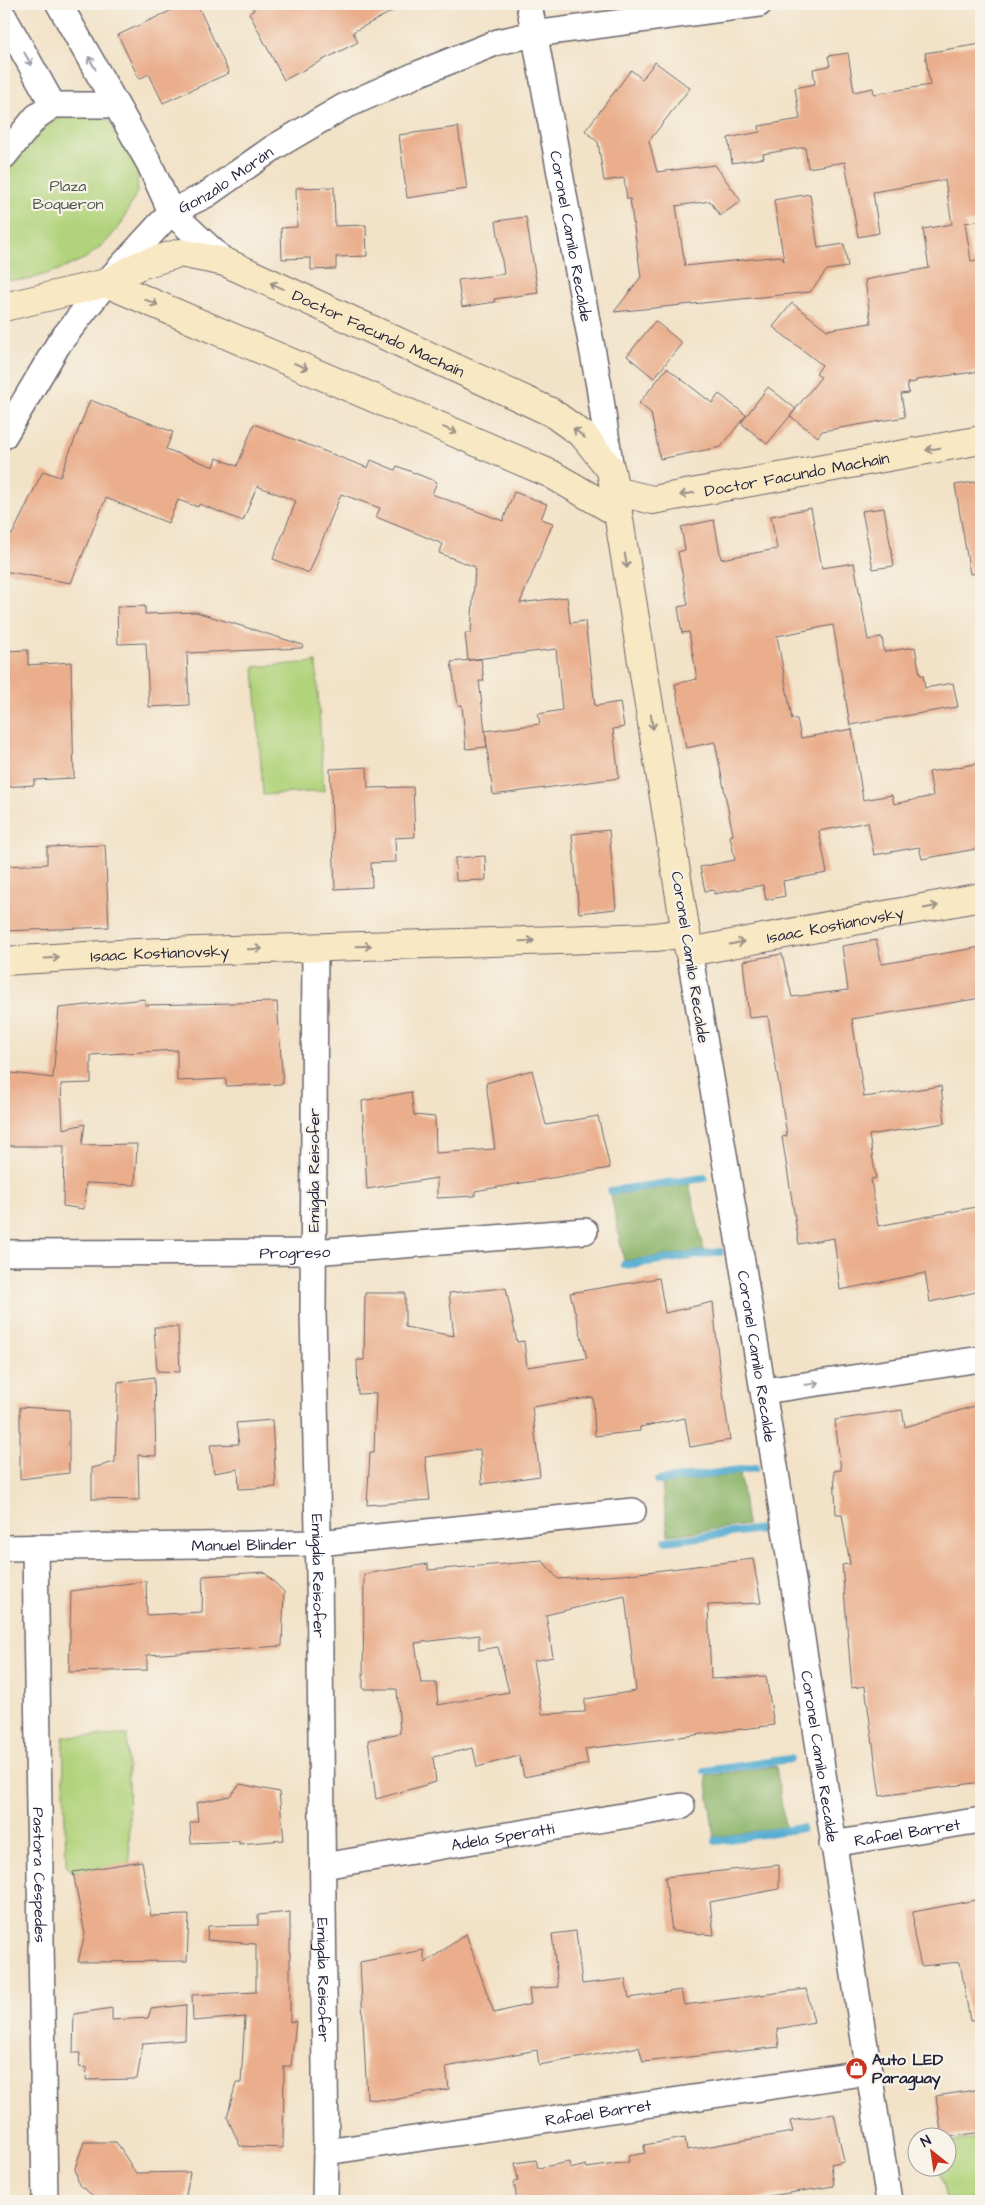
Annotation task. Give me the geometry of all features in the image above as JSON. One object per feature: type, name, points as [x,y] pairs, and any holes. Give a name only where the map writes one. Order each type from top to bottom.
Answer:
[{"type":"main road","name":"Doctor Facundo Machaín","points":[[4,307],[106,283],[140,265],[180,253],[224,262],[551,412],[583,435],[614,492]]},
{"type":"main road","name":"Doctor Facundo Machaín","points":[[106,283],[551,474],[614,492],[653,500],[981,440]]},
{"type":"main road","name":"Coronel Camilo Recalde","points":[[614,492],[687,943]]},
{"type":"main road","name":"Isaac Kostianovsky","points":[[4,961],[136,953],[655,937],[687,943],[981,897]]},
{"type":"street","points":[[59,4],[149,164],[171,212],[224,262]]},
{"type":"street","name":"Coronel Camilo Recalde","points":[[529,4],[599,386],[614,492]]},
{"type":"street","name":"Gonzalo Morán","points":[[4,436],[59,343],[106,283],[171,212],[206,195],[273,148],[343,107],[420,73],[498,42],[534,34],[760,4]]},
{"type":"street","points":[[4,17],[53,105]]},
{"type":"street","points":[[4,156],[36,116],[53,105],[116,106]]},
{"type":"street","name":"Coronel Camilo Recalde","points":[[687,943],[764,1391],[832,1844],[889,2201]]},
{"type":"street","name":"Emigdia Reisofer","points":[[316,948],[313,1252],[323,1866],[325,2201]]},
{"type":"street","name":"Progreso","points":[[4,1253],[313,1252],[585,1231]]},
{"type":"street","points":[[764,1391],[981,1360]]},
{"type":"street","name":"Manuel Blinder","points":[[4,1548],[318,1543],[633,1511]]},
{"type":"street","name":"Pastora Céspedes","points":[[35,1547],[45,2201]]},
{"type":"street","name":"Adela Speratti","points":[[323,1866],[682,1806]]},
{"type":"street","name":"Rafael Barret","points":[[832,1844],[981,1820]]},
{"type":"street","name":"Rafael Barret","points":[[326,2152],[869,2072]]},
{"type":"green space","name":"Plaza Boqueron","points":[[64,115],[96,115],[109,121],[138,171],[137,192],[120,226],[106,242],[86,258],[64,268],[28,280],[4,280],[4,177],[47,124]]},
{"type":"green space","points":[[316,662],[324,791],[263,795],[254,667]]},
{"type":"green space","points":[[689,1184],[704,1250],[624,1261],[611,1195]]},
{"type":"green space","points":[[740,1474],[747,1525],[668,1535],[662,1484]]},
{"type":"green space","points":[[127,1735],[130,1864],[73,1872],[66,1866],[63,1737]]},
{"type":"green space","points":[[776,1766],[785,1827],[714,1837],[706,1776]]},
{"type":"green space","points":[[981,2137],[981,2201],[946,2201],[942,2178],[958,2178],[958,2141]]},
{"type":"building","points":[[185,4],[197,4],[229,73],[163,103],[149,74],[139,79],[118,35]]},
{"type":"building","points":[[251,4],[406,4],[353,32],[358,42],[284,80],[249,13],[254,10]]},
{"type":"building","points":[[981,44],[981,220],[965,223],[971,261],[981,259],[981,371],[916,380],[916,382],[907,383],[909,393],[901,394],[905,417],[822,431],[818,437],[790,416],[821,377],[816,374],[822,365],[773,327],[792,303],[827,330],[871,323],[865,280],[929,268],[923,229],[952,224],[945,180],[873,192],[879,233],[858,237],[845,162],[808,168],[805,147],[763,154],[764,158],[732,163],[728,138],[760,132],[759,126],[800,119],[795,88],[815,84],[813,69],[830,66],[828,56],[848,53],[854,92],[873,88],[874,94],[930,85],[925,53]]},
{"type":"building","points":[[655,62],[690,88],[649,141],[657,172],[715,165],[741,201],[720,216],[710,201],[676,206],[685,266],[780,256],[784,261],[774,200],[810,194],[818,248],[844,244],[848,267],[827,270],[810,292],[614,312],[641,277],[630,199],[627,199],[624,178],[604,181],[598,142],[585,131],[631,70],[642,79]]},
{"type":"building","points":[[458,127],[467,189],[407,198],[399,135]]},
{"type":"building","points":[[334,187],[335,226],[366,225],[367,256],[336,257],[336,269],[311,270],[311,258],[282,259],[281,228],[297,227],[296,188]]},
{"type":"building","points":[[526,217],[538,293],[494,299],[495,302],[462,307],[458,280],[504,274],[496,221]]},
{"type":"building","points":[[655,321],[682,343],[654,378],[627,356]]},
{"type":"building","points":[[667,368],[712,403],[719,394],[746,415],[721,447],[660,459],[651,413],[639,403]]},
{"type":"building","points":[[768,387],[796,409],[767,444],[741,423]]},
{"type":"building","points":[[90,400],[173,432],[166,449],[214,467],[217,458],[237,466],[254,424],[368,468],[371,460],[395,470],[397,466],[437,482],[432,494],[503,521],[514,492],[547,504],[541,519],[553,523],[520,603],[567,597],[570,623],[585,621],[595,706],[620,702],[624,727],[613,729],[619,778],[493,795],[485,731],[540,724],[538,714],[562,710],[556,649],[468,660],[465,633],[471,633],[475,567],[439,553],[443,544],[376,517],[380,508],[341,494],[309,573],[273,559],[296,501],[257,486],[243,521],[199,504],[198,507],[178,500],[168,523],[106,498],[71,583],[4,571],[4,533],[12,535],[43,471],[60,477]]},
{"type":"building","points":[[981,481],[981,573],[970,574],[955,485]]},
{"type":"building","points":[[811,508],[822,568],[854,563],[868,640],[882,637],[884,652],[915,647],[920,675],[923,675],[925,688],[953,683],[958,707],[850,725],[833,625],[777,636],[792,719],[797,719],[801,738],[852,729],[863,800],[892,795],[894,804],[933,796],[929,772],[981,763],[981,848],[922,859],[919,847],[874,855],[868,822],[819,831],[827,873],[783,881],[785,896],[766,900],[763,885],[714,894],[714,890],[705,891],[700,867],[735,860],[730,836],[733,835],[715,742],[686,748],[675,684],[697,679],[689,632],[682,633],[678,607],[688,605],[678,552],[685,550],[681,527],[714,520],[721,559],[777,549],[771,516]]},
{"type":"building","points":[[884,508],[894,566],[873,569],[862,511]]},
{"type":"building","points":[[145,606],[145,614],[196,612],[303,645],[302,648],[187,653],[189,705],[149,707],[146,643],[118,644],[117,607]]},
{"type":"building","points":[[28,650],[28,665],[71,662],[74,778],[34,780],[34,785],[4,787],[4,651]]},
{"type":"building","points":[[481,659],[484,681],[479,681],[487,747],[466,749],[462,705],[458,705],[451,662]]},
{"type":"building","points":[[367,767],[368,788],[413,787],[415,837],[395,838],[396,862],[371,863],[372,887],[335,889],[330,769]]},
{"type":"building","points":[[609,830],[616,909],[579,913],[572,834]]},
{"type":"building","points":[[105,845],[109,927],[4,931],[4,866],[47,864],[47,847]]},
{"type":"building","points":[[485,856],[486,880],[456,881],[455,858]]},
{"type":"building","points":[[876,940],[882,964],[981,947],[981,998],[852,1019],[864,1097],[941,1086],[945,1123],[869,1135],[876,1178],[871,1179],[878,1226],[981,1206],[981,1291],[930,1302],[925,1273],[840,1290],[834,1238],[799,1244],[782,1137],[787,1136],[768,1016],[749,1018],[743,961],[782,954],[792,997],[848,990],[842,946]]},
{"type":"building","points":[[145,999],[145,1005],[277,1002],[283,1084],[226,1086],[226,1079],[177,1081],[177,1050],[91,1055],[91,1083],[61,1084],[63,1129],[85,1124],[82,1145],[137,1144],[135,1185],[86,1183],[84,1209],[63,1206],[64,1146],[4,1146],[4,1072],[53,1078],[59,1008]]},
{"type":"building","points":[[532,1070],[546,1125],[598,1116],[610,1168],[475,1191],[475,1196],[437,1198],[437,1178],[367,1189],[362,1101],[411,1092],[414,1115],[435,1117],[436,1153],[495,1149],[486,1083]]},
{"type":"building","points":[[659,1278],[665,1313],[713,1302],[719,1365],[730,1440],[690,1447],[685,1418],[640,1427],[640,1431],[595,1436],[593,1397],[532,1407],[540,1476],[482,1484],[480,1449],[425,1457],[430,1500],[367,1505],[370,1452],[374,1452],[376,1393],[358,1394],[357,1360],[364,1360],[365,1293],[405,1293],[405,1327],[454,1336],[449,1293],[506,1288],[517,1342],[524,1341],[527,1367],[587,1358],[570,1293]]},
{"type":"building","points":[[154,1327],[178,1327],[180,1372],[157,1371]]},
{"type":"building","points":[[154,1377],[156,1456],[138,1455],[139,1500],[92,1499],[92,1468],[115,1462],[118,1382]]},
{"type":"building","points":[[981,1404],[981,1782],[880,1796],[865,1686],[852,1688],[842,1565],[850,1564],[842,1514],[836,1514],[834,1471],[841,1470],[835,1420],[902,1410],[905,1427]]},
{"type":"building","points":[[20,1407],[69,1410],[69,1473],[20,1479]]},
{"type":"building","points":[[272,1420],[276,1487],[239,1489],[238,1469],[214,1473],[210,1445],[239,1444],[236,1423]]},
{"type":"building","points":[[753,1559],[761,1603],[708,1605],[711,1679],[766,1676],[774,1725],[585,1749],[588,1764],[524,1777],[519,1756],[477,1767],[473,1748],[433,1757],[436,1782],[376,1799],[368,1740],[400,1733],[397,1689],[363,1689],[364,1574],[428,1564],[428,1570],[543,1561],[558,1579],[622,1575]],"holes":[[[625,1596],[636,1691],[585,1699],[585,1712],[542,1714],[533,1661],[553,1657],[546,1615]],[[479,1635],[479,1650],[498,1647],[509,1692],[438,1705],[436,1683],[421,1683],[415,1643]]]},
{"type":"building","points":[[264,1572],[284,1592],[282,1646],[147,1655],[147,1670],[69,1672],[71,1591],[146,1581],[147,1615],[202,1612],[203,1576]]},
{"type":"building","points":[[240,1784],[279,1792],[284,1840],[239,1844],[239,1841],[191,1843],[190,1823],[198,1821],[196,1803],[230,1796]]},
{"type":"building","points":[[142,1861],[151,1916],[189,1915],[187,1961],[78,1962],[85,1934],[73,1872]]},
{"type":"building","points":[[779,1865],[779,1889],[710,1902],[714,1935],[672,1931],[665,1877]]},
{"type":"building","points":[[981,1899],[981,2020],[970,2021],[960,1962],[921,1966],[914,1935],[913,1912]]},
{"type":"building","points":[[290,1912],[290,2022],[296,2021],[291,2066],[284,2066],[283,2148],[240,2146],[227,2117],[236,2083],[241,2083],[245,2017],[193,2021],[192,1995],[256,1992],[256,1944],[207,1940],[208,1926],[258,1925],[258,1915]]},
{"type":"building","points":[[576,1931],[582,1984],[625,1979],[629,1998],[681,1990],[684,2005],[806,1989],[814,2022],[777,2029],[779,2047],[643,2062],[639,2047],[539,2065],[537,2050],[446,2067],[449,2089],[393,2100],[367,2099],[360,1962],[423,1950],[425,1963],[466,1934],[494,2013],[531,2004],[529,1989],[558,1987],[552,1934]]},
{"type":"building","points":[[186,2005],[185,2040],[143,2043],[137,2079],[86,2080],[87,2068],[79,2067],[80,2053],[73,2053],[74,2014],[112,2008],[112,2020],[148,2018],[151,2009]]},
{"type":"building","points":[[981,2089],[981,2132],[958,2136],[958,2128],[941,2128],[936,2096]]},
{"type":"building","points":[[834,2114],[844,2161],[831,2164],[834,2186],[738,2201],[517,2201],[514,2182],[518,2181],[515,2163],[536,2160],[538,2168],[569,2162],[570,2169],[586,2165],[587,2168],[629,2162],[628,2156],[645,2153],[644,2145],[685,2138],[687,2150],[793,2132],[790,2121]]},
{"type":"building","points":[[84,2142],[116,2142],[136,2173],[190,2172],[185,2201],[100,2201],[79,2185],[75,2168]]},
{"type":"waterway","points":[[611,1191],[704,1178]]},
{"type":"waterway","points":[[624,1265],[720,1252]]},
{"type":"waterway","points":[[658,1481],[755,1468]]},
{"type":"waterway","points":[[666,1541],[762,1529]]},
{"type":"waterway","points":[[705,1771],[790,1759]]},
{"type":"waterway","points":[[716,1841],[801,1828]]},
{"type":"place","name":"Auto LED Paraguay","points":[[856,2068]]}]
